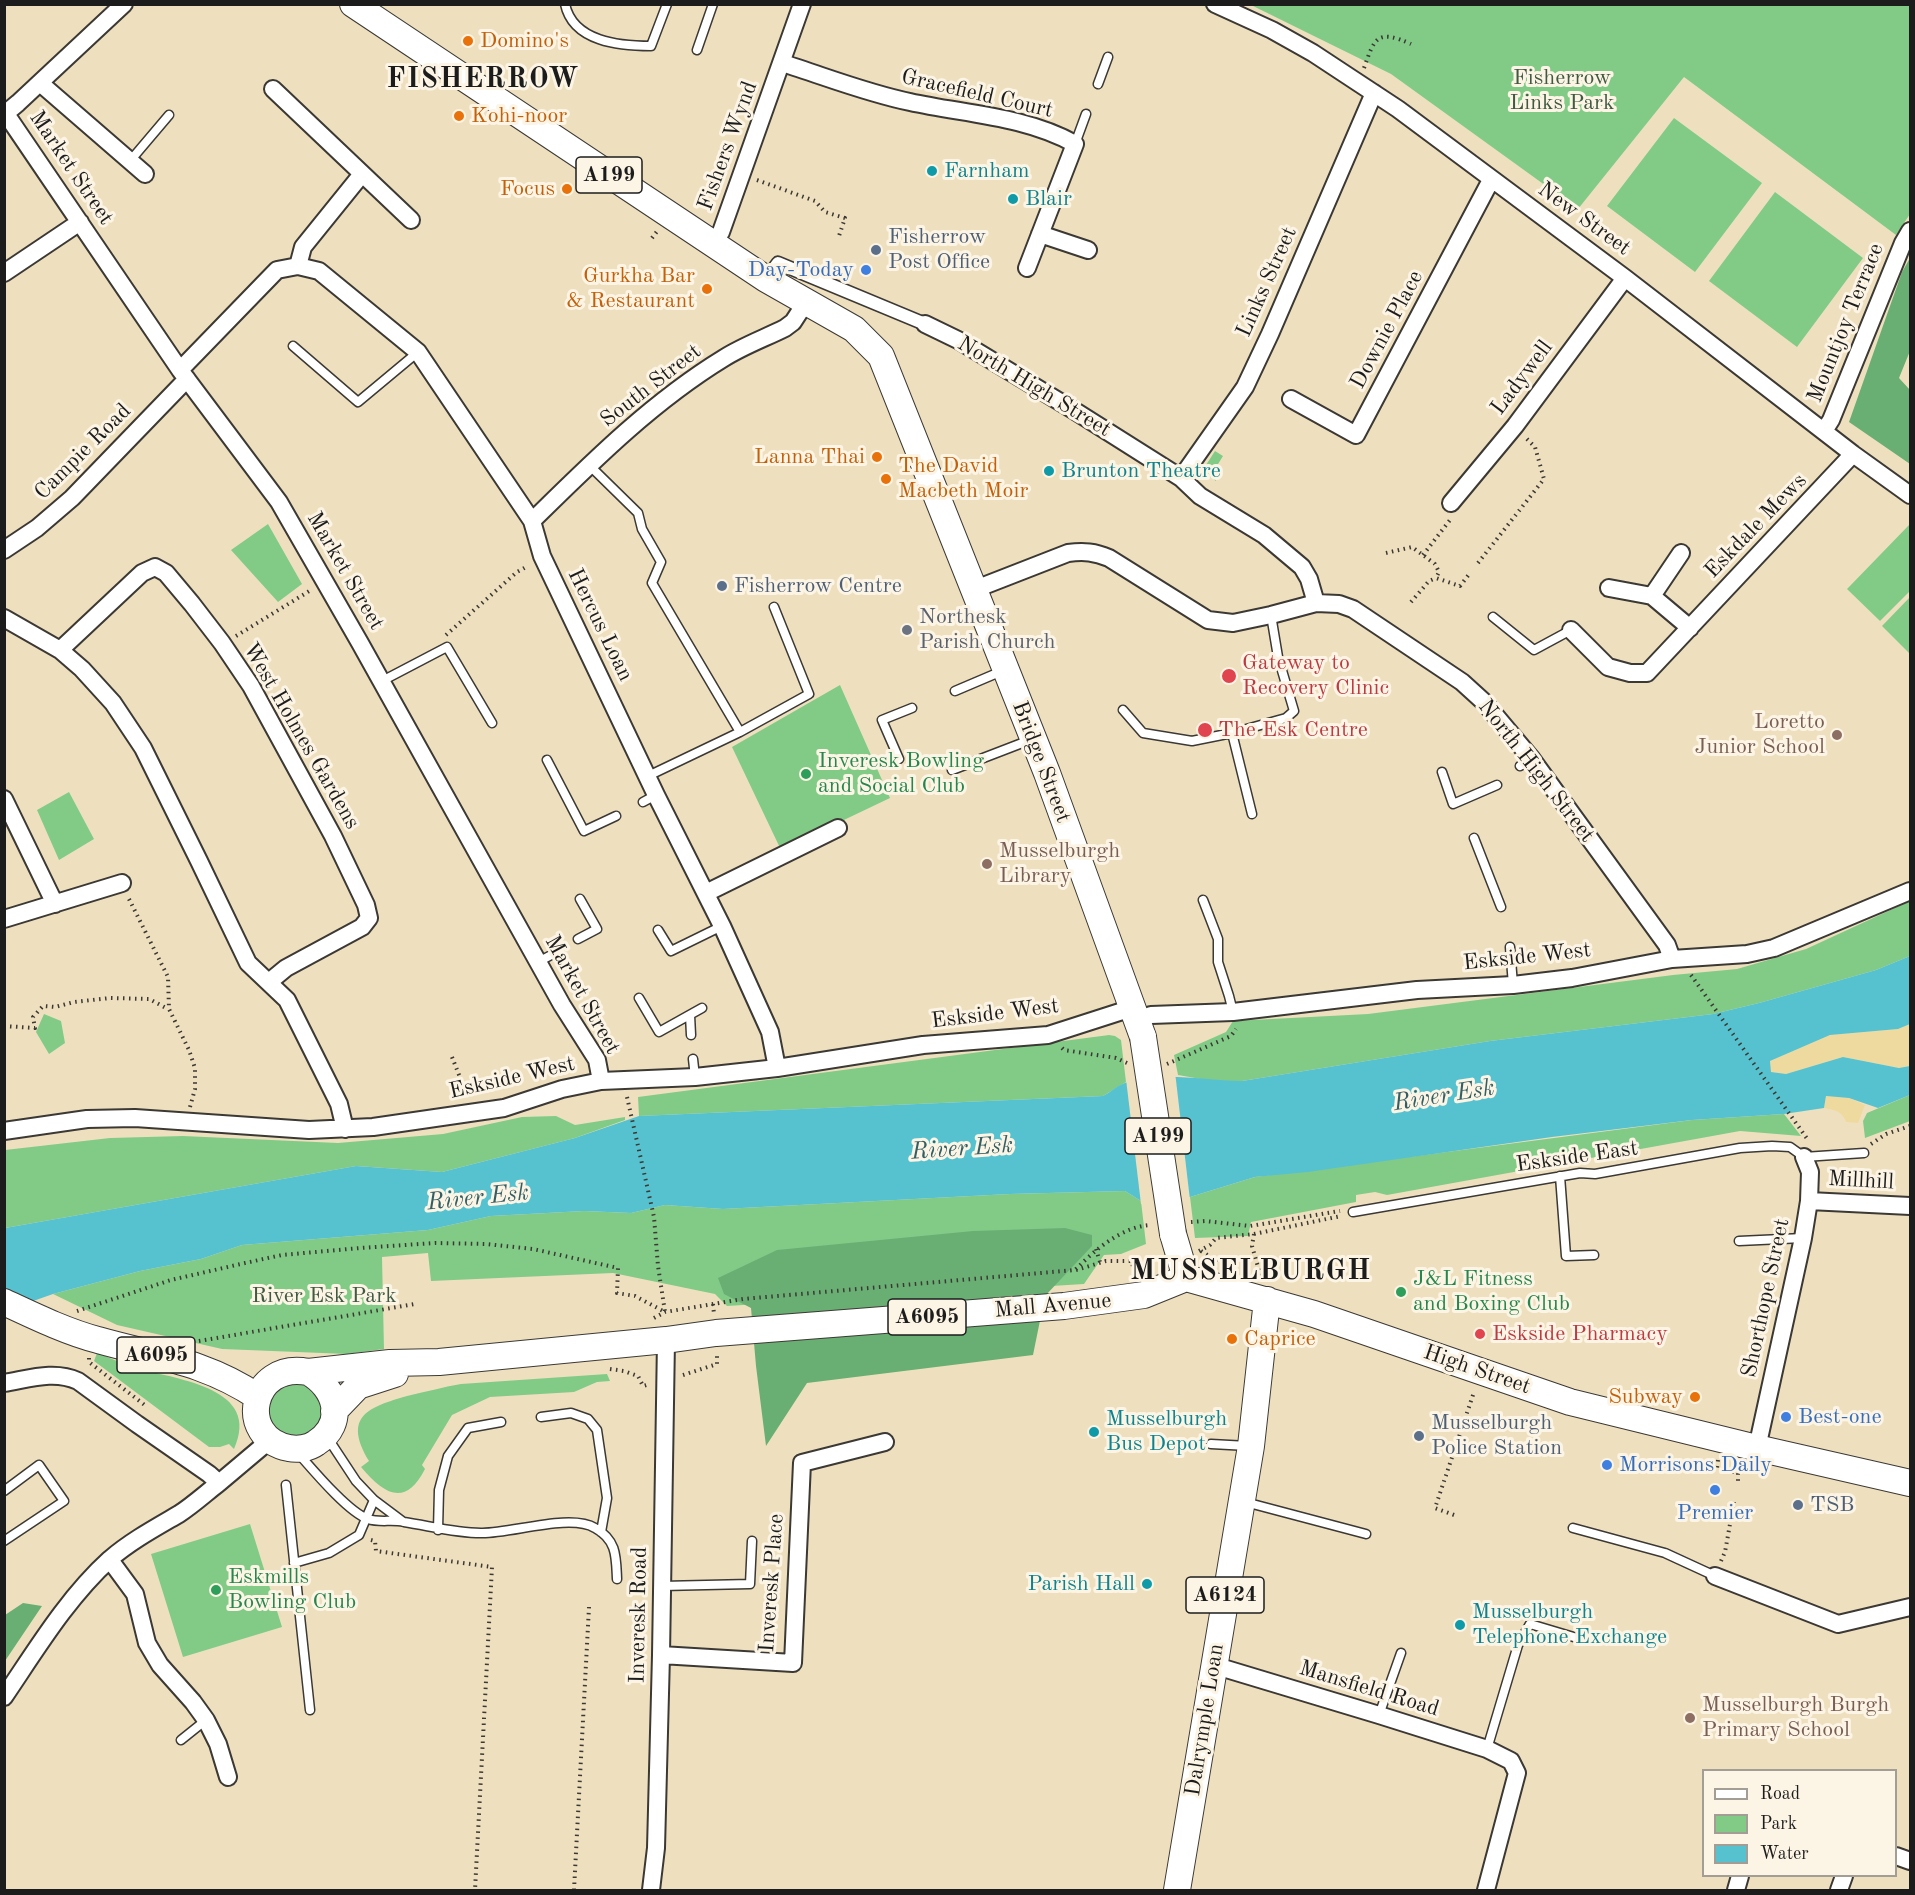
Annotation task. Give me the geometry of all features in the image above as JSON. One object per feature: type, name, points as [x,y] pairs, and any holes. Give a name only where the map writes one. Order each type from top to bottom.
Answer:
[{"type":"main road","name":"A199","points":[[353,4],[766,279],[807,302]]},
{"type":"main road","name":"Bridge Street","points":[[807,302],[854,329],[881,356],[1006,669],[1137,1022],[1173,1234],[1186,1278]]},
{"type":"main road","name":"Mall Avenue","points":[[666,1340],[716,1332],[1064,1306],[1144,1295],[1186,1278]]},
{"type":"main road","name":"High Street","points":[[1186,1278],[1267,1300],[1570,1402],[1911,1483]]},
{"type":"main road","name":"Dalrymple Loan","points":[[1177,1890],[1251,1446],[1267,1300]]},
{"type":"main road","name":"A6095","points":[[4,1302],[96,1340],[189,1363],[235,1382],[258,1397],[263,1387],[272,1378],[283,1372],[295,1370],[308,1372],[390,1363],[439,1362],[666,1340]]},
{"type":"main road","name":"A6095","points":[[282,1444],[306,1448],[316,1443],[358,1386],[439,1362]]},
{"type":"main road","points":[[308,1372],[328,1387],[333,1398],[330,1423]]},
{"type":"main road","points":[[258,1397],[257,1420],[262,1430],[282,1444]]},
{"type":"street","points":[[5,112],[40,83],[124,4]]},
{"type":"street","name":"Fishers Wynd","points":[[713,244],[721,232],[802,4]]},
{"type":"street","name":"New Street","points":[[1215,4],[1272,30],[1359,83],[1425,128],[1491,180],[1625,278],[1853,454],[1911,495]]},
{"type":"street","name":"Fishers Wynd","points":[[782,63],[868,91]]},
{"type":"street","points":[[40,83],[145,174]]},
{"type":"street","points":[[273,89],[411,220]]},
{"type":"street","name":"Gracefield Court","points":[[868,91],[908,102],[1019,122],[1062,136],[1075,144],[1027,268]]},
{"type":"street","name":"Links Street","points":[[1181,478],[1245,387],[1374,93]]},
{"type":"street","name":"Market Street","points":[[5,112],[184,375],[279,502],[382,681],[562,1005],[597,1060],[601,1081]]},
{"type":"street","points":[[298,266],[303,247],[362,174]]},
{"type":"street","name":"Downie Place","points":[[1291,399],[1356,435],[1491,180]]},
{"type":"street","points":[[4,273],[80,222]]},
{"type":"street","name":"Mountjoy Terrace","points":[[1824,431],[1831,420],[1903,243],[1911,231]]},
{"type":"street","points":[[1040,234],[1088,250]]},
{"type":"street","name":"North High Street","points":[[766,279],[778,263],[958,340],[1181,478],[1200,496],[1264,535],[1302,567],[1310,579],[1316,603],[1339,604],[1353,609],[1462,682],[1503,722],[1525,762],[1666,945],[1672,958]]},
{"type":"street","name":"Hercus Loan","points":[[298,266],[319,271],[418,352],[532,521],[542,556],[648,776],[650,798],[706,893],[770,1032],[777,1068]]},
{"type":"street","name":"Campie Road","points":[[4,550],[37,528],[72,498],[278,270],[298,266]]},
{"type":"street","name":"Ladywell","points":[[1451,503],[1515,426],[1625,278]]},
{"type":"street","name":"South Street","points":[[532,521],[589,465],[667,397],[725,357],[793,322],[807,302]]},
{"type":"street","name":"Eskdale Mews","points":[[1571,630],[1608,667],[1630,673],[1647,673],[1853,454]]},
{"type":"street","points":[[973,590],[1068,553],[1081,551],[1095,552],[1109,558],[1198,616],[1208,620],[1233,623],[1316,603]]},
{"type":"street","name":"Eskdale Mews","points":[[1652,596],[1681,553]]},
{"type":"street","name":"West Holmes Gardens","points":[[60,650],[142,573],[155,567],[166,573],[222,643],[251,686],[333,836],[366,905],[369,918],[362,927],[286,968],[269,982]]},
{"type":"street","points":[[1609,588],[1652,596],[1690,628]]},
{"type":"street","points":[[4,618],[60,650],[82,669],[113,703],[143,748],[248,963],[287,1000],[339,1104],[345,1129]]},
{"type":"street","points":[[4,799],[54,904]]},
{"type":"street","points":[[706,893],[838,828]]},
{"type":"street","points":[[4,919],[122,883]]},
{"type":"street","name":"Eskside West","points":[[4,1131],[87,1119],[135,1118],[309,1130],[372,1127],[504,1108],[562,1089],[601,1081],[694,1077],[777,1068],[923,1045],[1048,1035],[1137,1022],[1158,1014],[1233,1012],[1417,990],[1513,985],[1572,978],[1672,958],[1721,957],[1774,948],[1911,891]]},
{"type":"street","name":"Shorthope Street","points":[[1757,1448],[1809,1201],[1810,1172],[1804,1157]]},
{"type":"street","name":"Millhill","points":[[1809,1201],[1911,1206]]},
{"type":"street","name":"Inveresk Road","points":[[651,1890],[656,1848],[666,1340]]},
{"type":"street","points":[[4,1383],[55,1374],[78,1381],[219,1483]]},
{"type":"street","name":"Inveresk Place","points":[[661,1655],[794,1663],[802,1463],[885,1442]]},
{"type":"street","points":[[4,1697],[88,1581],[110,1560],[132,1542],[181,1512],[219,1483],[282,1444]]},
{"type":"street","points":[[110,1560],[135,1594],[147,1643],[156,1658],[206,1720],[218,1744],[228,1777]]},
{"type":"street","points":[[1715,1576],[1838,1624],[1911,1607]]},
{"type":"street","name":"Mansfield Road","points":[[1213,1665],[1379,1714],[1486,1749],[1511,1761],[1517,1773],[1486,1890]]},
{"type":"lane","points":[[565,4],[576,27],[604,41],[628,46],[651,46],[667,4]]},
{"type":"lane","points":[[697,50],[713,4]]},
{"type":"lane","points":[[1098,84],[1108,57]]},
{"type":"lane","name":"Gracefield Court","points":[[1075,144],[1086,114]]},
{"type":"lane","points":[[130,161],[169,115]]},
{"type":"lane","points":[[294,346],[358,402],[418,352]]},
{"type":"lane","points":[[589,465],[638,513],[642,529],[661,561],[652,583],[740,732]]},
{"type":"lane","points":[[648,776],[740,732],[809,694],[774,607]]},
{"type":"lane","points":[[1123,710],[1143,732],[1192,741],[1286,718],[1294,711],[1278,657],[1270,615]]},
{"type":"lane","name":"Eskdale Mews","points":[[1493,617],[1534,650],[1571,630]]},
{"type":"lane","points":[[382,681],[447,647],[492,723]]},
{"type":"lane","points":[[955,691],[1006,669]]},
{"type":"lane","points":[[899,759],[882,720],[912,708]]},
{"type":"lane","points":[[1232,733],[1252,814]]},
{"type":"lane","points":[[952,770],[1033,739]]},
{"type":"lane","points":[[547,760],[584,831],[616,816]]},
{"type":"lane","points":[[1442,772],[1453,804],[1497,785]]},
{"type":"lane","points":[[1474,838],[1501,907]]},
{"type":"lane","points":[[578,939],[597,929],[580,899]]},
{"type":"lane","points":[[1203,900],[1218,939],[1218,962],[1233,1012]]},
{"type":"lane","points":[[658,930],[671,951],[722,926]]},
{"type":"lane","points":[[1510,947],[1513,985]]},
{"type":"lane","points":[[538,962],[555,952]]},
{"type":"lane","points":[[639,998],[659,1032],[702,1008]]},
{"type":"lane","points":[[690,1015],[691,1035]]},
{"type":"lane","points":[[693,1059],[694,1077]]},
{"type":"lane","name":"Eskside East","points":[[1353,1212],[1560,1176],[1580,1173],[1596,1174],[1740,1148],[1772,1146],[1790,1148],[1804,1157]]},
{"type":"lane","points":[[1804,1157],[1864,1153]]},
{"type":"lane","points":[[1560,1176],[1566,1256],[1594,1255]]},
{"type":"lane","points":[[1739,1241],[1803,1238]]},
{"type":"lane","points":[[541,1417],[571,1413],[588,1419],[597,1430],[606,1498],[601,1532]]},
{"type":"lane","points":[[438,1530],[439,1490],[448,1456],[468,1428],[501,1422]]},
{"type":"lane","points":[[330,1423],[356,1482],[374,1500],[402,1521]]},
{"type":"lane","points":[[282,1444],[343,1501],[366,1519],[402,1521],[438,1530],[483,1533],[572,1523],[594,1527],[607,1537],[616,1551],[616,1579]]},
{"type":"lane","points":[[1211,1444],[1251,1446]]},
{"type":"lane","points":[[4,1540],[64,1501],[39,1465],[5,1490]]},
{"type":"lane","points":[[286,1485],[310,1710]]},
{"type":"lane","points":[[294,1563],[329,1553],[359,1535],[374,1500]]},
{"type":"lane","points":[[1242,1501],[1366,1534]]},
{"type":"lane","points":[[1573,1528],[1665,1553],[1715,1576]]},
{"type":"lane","points":[[662,1586],[750,1584],[752,1541]]},
{"type":"lane","points":[[1486,1749],[1518,1645],[1530,1624],[1577,1638]]},
{"type":"lane","points":[[1379,1714],[1401,1653]]},
{"type":"lane","points":[[181,1740],[206,1720]]},
{"type":"path","points":[[1359,83],[1375,40],[1389,36],[1411,44]]},
{"type":"path","points":[[741,175],[815,201],[825,212],[845,218],[839,236]]},
{"type":"path","points":[[1478,563],[1544,480],[1535,447],[1515,426]]},
{"type":"path","points":[[1423,555],[1454,515],[1451,503]]},
{"type":"path","points":[[1386,554],[1412,547],[1435,564],[1439,572],[1436,578]]},
{"type":"path","points":[[442,638],[517,572],[542,556]]},
{"type":"path","points":[[1411,602],[1429,580],[1436,578],[1460,586],[1470,573]]},
{"type":"path","points":[[222,643],[239,635],[310,590],[327,585]]},
{"type":"path","points":[[122,883],[168,977],[169,1009],[195,1068],[195,1089],[187,1122]]},
{"type":"path","points":[[1694,979],[1794,1121]]},
{"type":"path","points":[[4,1026],[35,1028],[33,1017],[43,1006],[55,1007],[74,1002],[110,998],[148,999],[169,1009]]},
{"type":"path","points":[[452,1057],[461,1080]]},
{"type":"path","points":[[628,1107],[654,1217],[658,1266],[666,1312]]},
{"type":"path","points":[[1864,1153],[1886,1134],[1911,1126]]},
{"type":"path","points":[[1205,1221],[1250,1226],[1335,1210],[1353,1212]]},
{"type":"path","points":[[1210,1245],[1216,1238],[1254,1234],[1353,1212]]},
{"type":"path","points":[[1075,1270],[1096,1249],[1137,1226]]},
{"type":"path","points":[[1252,1246],[1254,1234]]},
{"type":"path","points":[[49,1322],[171,1280],[282,1255],[435,1243],[486,1244],[533,1249],[618,1268],[617,1293],[635,1296],[666,1312],[743,1299],[1075,1270],[1106,1261],[1131,1261],[1144,1295]]},
{"type":"path","points":[[1096,1249],[1100,1262]]},
{"type":"path","points":[[1201,1250],[1217,1262],[1228,1265]]},
{"type":"path","points":[[1250,1271],[1260,1274]]},
{"type":"path","points":[[192,1342],[415,1304]]},
{"type":"path","points":[[96,1340],[88,1362],[148,1407],[137,1424]]},
{"type":"path","points":[[1454,1515],[1435,1508],[1481,1371]]},
{"type":"path","points":[[1715,1576],[1725,1552],[1734,1502]]},
{"type":"path","points":[[359,1535],[375,1541],[376,1551],[492,1567],[475,1890]]},
{"type":"path","points":[[574,1890],[590,1607]]},
{"type":"green space","name":"Fisherrow Links Park","points":[[1251,5],[1910,5],[1910,214],[1896,235],[1684,77],[1578,209],[1391,74]]},
{"type":"green space","points":[[1674,118],[1762,183],[1695,272],[1607,206]]},
{"type":"green space","points":[[1775,192],[1863,258],[1797,347],[1709,281]]},
{"type":"green space","points":[[1910,258],[1910,351],[1899,378],[1910,390],[1910,464],[1849,422],[1902,272]]},
{"type":"green space","points":[[1215,451],[1223,456],[1215,469],[1216,481],[1207,475],[1206,465]]},
{"type":"green space","points":[[268,524],[302,584],[278,602],[231,550]]},
{"type":"green space","points":[[1910,524],[1910,591],[1880,621],[1847,589]]},
{"type":"green space","points":[[1910,597],[1910,654],[1882,626]]},
{"type":"green space","name":"Inveresk Bowling and Social Club","points":[[840,685],[890,798],[781,850],[732,747]]},
{"type":"green space","points":[[69,792],[94,839],[59,860],[37,810]]},
{"type":"green space","points":[[1910,901],[1910,956],[1876,970],[1713,1014],[1490,1041],[1242,1081],[1212,1081],[1178,1075],[1174,1055],[1226,1032],[1233,1021],[1368,1014],[1737,969],[1806,949]]},
{"type":"green space","points":[[44,1014],[61,1021],[65,1043],[49,1054],[36,1032]]},
{"type":"green space","points":[[1109,1035],[1121,1040],[1126,1082],[1103,1096],[639,1116],[638,1097]]},
{"type":"green space","points":[[1910,1095],[1910,1121],[1865,1138],[1863,1121],[1867,1113]]},
{"type":"green space","points":[[1784,1114],[1801,1136],[1740,1131],[1387,1195],[1375,1192],[1356,1195],[1356,1202],[1251,1222],[1248,1236],[1195,1238],[1190,1197],[1255,1177],[1692,1120]]},
{"type":"green space","points":[[556,1116],[575,1125],[625,1117],[625,1120],[575,1138],[442,1172],[356,1166],[5,1228],[5,1150],[110,1138],[183,1136],[338,1143],[443,1134],[522,1117]]},
{"type":"green space","name":"River Esk Park","points":[[1125,1191],[1141,1201],[1146,1244],[1121,1254],[1104,1255],[1084,1284],[727,1306],[715,1294],[613,1273],[431,1281],[428,1253],[382,1257],[384,1349],[347,1354],[222,1349],[117,1325],[53,1294],[140,1271],[201,1259],[242,1245],[428,1230],[491,1216],[584,1211],[631,1213],[665,1205],[723,1209],[1010,1194]]},
{"type":"green space","points":[[1065,1228],[1092,1235],[1092,1246],[1045,1296],[1033,1355],[807,1383],[766,1446],[751,1308],[724,1294],[718,1278],[777,1250],[973,1231]]},
{"type":"green space","points":[[97,1353],[134,1367],[194,1383],[212,1390],[227,1400],[237,1412],[240,1428],[234,1449],[229,1444],[209,1447],[94,1361]]},
{"type":"green space","points":[[607,1374],[610,1381],[597,1382],[574,1392],[490,1397],[452,1415],[422,1465],[425,1469],[410,1489],[402,1493],[386,1490],[361,1467],[369,1461],[361,1446],[358,1433],[359,1424],[364,1416],[381,1404],[461,1384]]},
{"type":"green space","points":[[288,1382],[305,1384],[313,1390],[318,1395],[322,1410],[315,1430],[307,1436],[290,1440],[269,1425],[268,1398]]},
{"type":"green space","name":"Eskmills Bowling Club","points":[[250,1524],[282,1627],[183,1657],[151,1554]]},
{"type":"green space","points":[[23,1603],[42,1606],[5,1661],[5,1615]]},
{"type":"sand","points":[[1910,1024],[1910,1066],[1900,1068],[1843,1057],[1786,1074],[1771,1072],[1770,1061],[1830,1035],[1898,1029]]},
{"type":"sand","points":[[1826,1096],[1849,1098],[1865,1105],[1858,1123],[1846,1122],[1838,1112],[1824,1108]]},
{"type":"water","name":"River Esk","points":[[1910,956],[1910,1024],[1898,1029],[1830,1035],[1770,1061],[1771,1072],[1786,1074],[1843,1057],[1899,1068],[1910,1066],[1910,1095],[1878,1108],[1849,1098],[1826,1096],[1824,1108],[1784,1114],[1692,1120],[1552,1137],[1308,1172],[1255,1177],[1190,1197],[1141,1201],[1125,1191],[1010,1194],[723,1209],[665,1205],[631,1213],[584,1211],[491,1216],[428,1230],[242,1245],[201,1259],[140,1271],[53,1294],[5,1311],[5,1228],[356,1166],[442,1172],[575,1138],[639,1116],[1103,1096],[1125,1083],[1156,1077],[1242,1081],[1490,1041],[1713,1014],[1876,970]]},
{"type":"pier","points":[[1175,1072],[1190,1200],[1141,1204],[1126,1079]]},
{"type":"place","name":"Domino's","points":[[468,41]]},
{"type":"place","name":"Kohi-noor","points":[[459,116]]},
{"type":"place","name":"Farnham","points":[[932,171]]},
{"type":"place","name":"Focus","points":[[567,189]]},
{"type":"place","name":"Blair","points":[[1013,199]]},
{"type":"place","name":"Fisherrow Post Office","points":[[876,250]]},
{"type":"place","name":"Day-Today","points":[[866,270]]},
{"type":"place","name":"Gurkha Bar & Restaurant","points":[[707,289]]},
{"type":"place","name":"Lanna Thai","points":[[877,457]]},
{"type":"place","name":"Brunton Theatre","points":[[1049,471]]},
{"type":"place","name":"The David Macbeth Moir","points":[[886,479]]},
{"type":"place","name":"Fisherrow Centre","points":[[722,586]]},
{"type":"place","name":"Northesk Parish Church","points":[[907,630]]},
{"type":"place","name":"Gateway to Recovery Clinic","points":[[1229,676]]},
{"type":"place","name":"The Esk Centre","points":[[1205,730]]},
{"type":"place","name":"Loretto Junior School","points":[[1837,735]]},
{"type":"place","name":"Inveresk Bowling and Social Club","points":[[806,774]]},
{"type":"place","name":"Musselburgh Library","points":[[987,864]]},
{"type":"place","name":"J&L Fitness and Boxing Club","points":[[1401,1292]]},
{"type":"place","name":"Eskside Pharmacy","points":[[1480,1334]]},
{"type":"place","name":"Caprice","points":[[1232,1339]]},
{"type":"place","name":"Subway","points":[[1695,1397]]},
{"type":"place","name":"Best-one","points":[[1786,1417]]},
{"type":"place","name":"Musselburgh Bus Depot","points":[[1094,1432]]},
{"type":"place","name":"Musselburgh Police Station","points":[[1419,1436]]},
{"type":"place","name":"Morrisons Daily","points":[[1607,1465]]},
{"type":"place","name":"Premier","points":[[1715,1490]]},
{"type":"place","name":"TSB","points":[[1798,1505]]},
{"type":"place","name":"Parish Hall","points":[[1147,1584]]},
{"type":"place","name":"Eskmills Bowling Club","points":[[216,1590]]},
{"type":"place","name":"Musselburgh Telephone Exchange","points":[[1460,1625]]},
{"type":"place","name":"Musselburgh Burgh Primary School","points":[[1690,1718]]},
{"type":"district","name":"FISHERROW","points":[[483,80]]},
{"type":"district","name":"MUSSELBURGH","points":[[1251,1272]]}]
